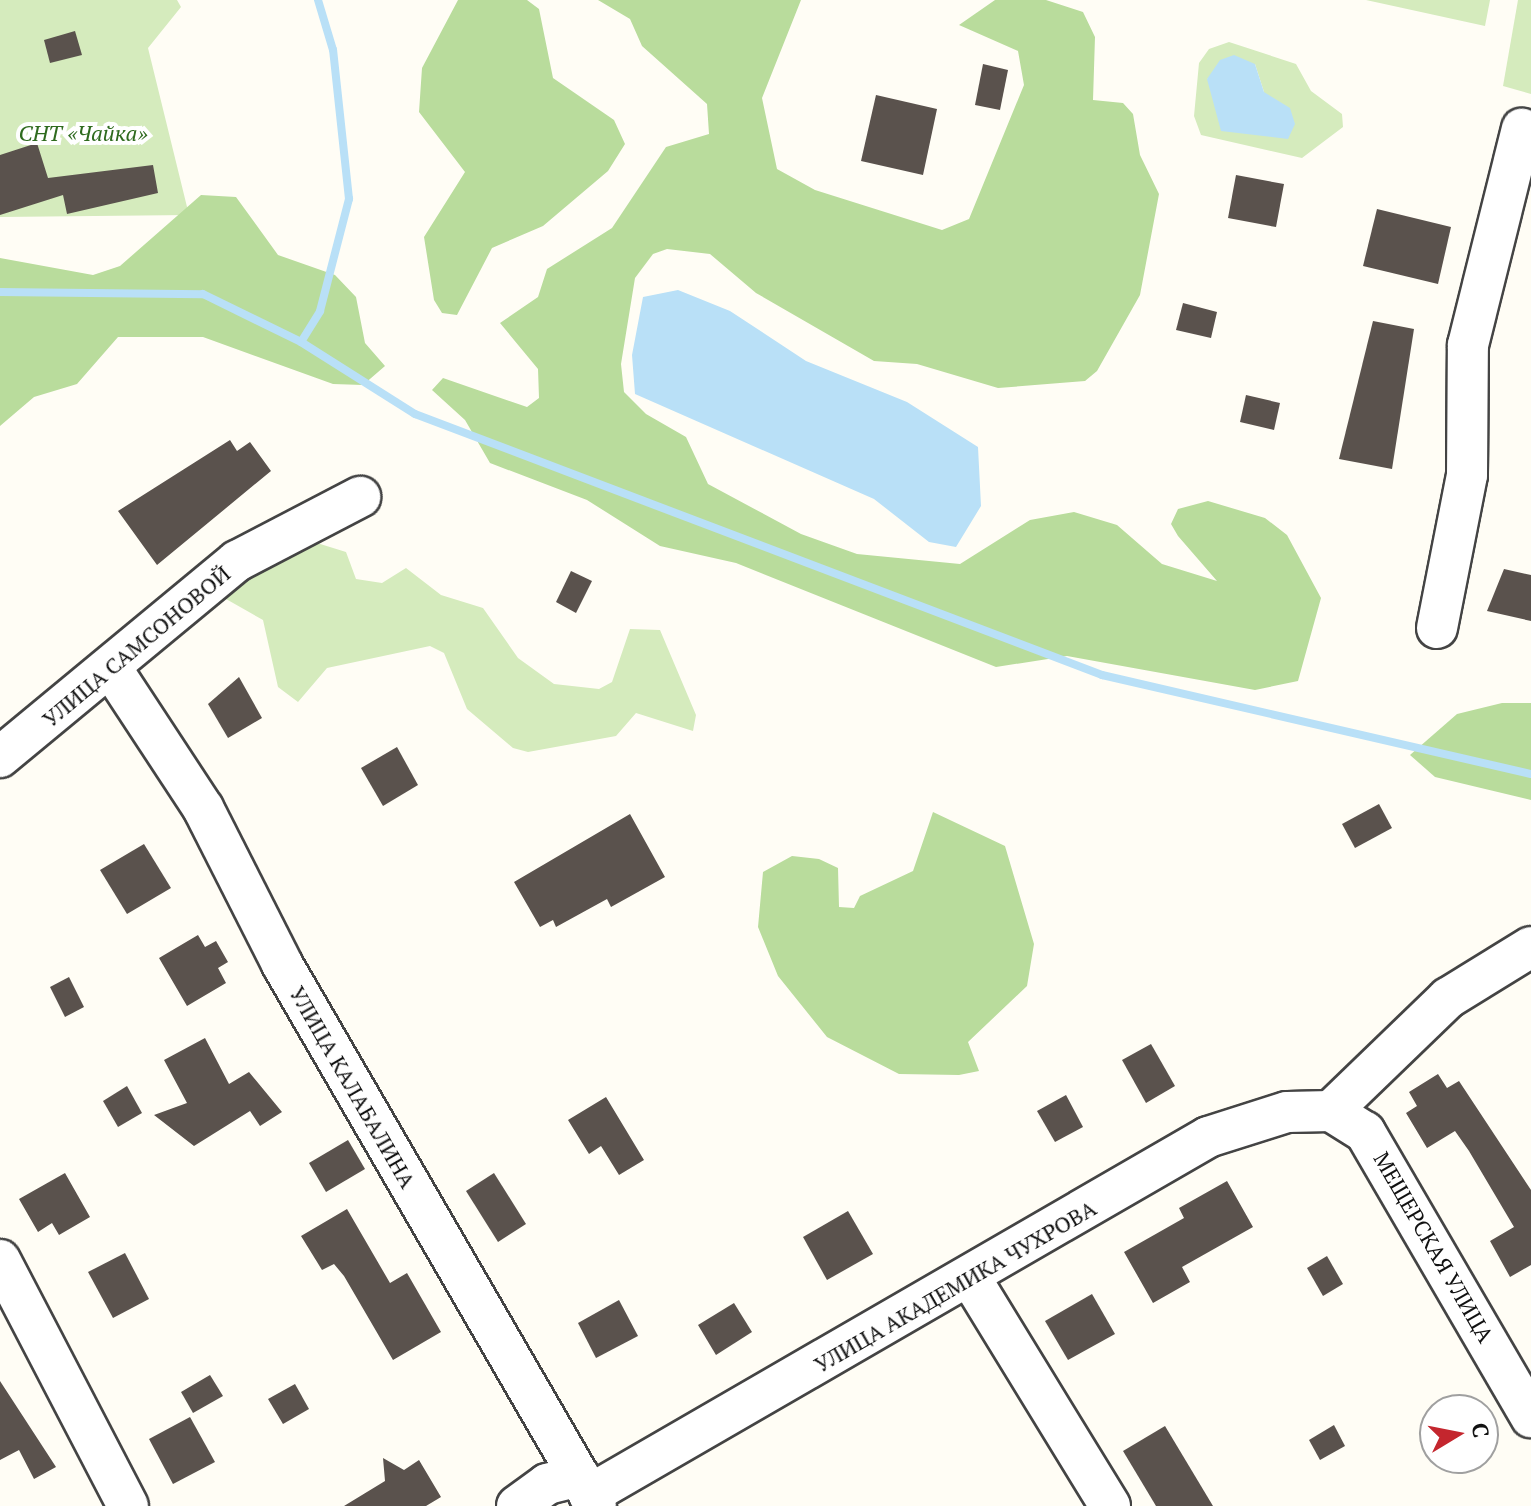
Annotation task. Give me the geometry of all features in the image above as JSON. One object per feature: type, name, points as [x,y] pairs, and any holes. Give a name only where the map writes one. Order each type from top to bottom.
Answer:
[{"type":"street","points":[[1437,628],[1467,475],[1468,345],[1522,129]]},
{"type":"street","name":"УЛИЦА САМСОНОВОЙ","points":[[0,757],[237,561],[360,497]]},
{"type":"street","name":"УЛИЦА КАЛАБАЛИНА","points":[[111,668],[203,808],[282,964],[588,1492]]},
{"type":"street","points":[[1331,1111],[1448,998],[1531,947]]},
{"type":"street","name":"УЛИЦА АКАДЕМИКА ЧУХРОВА","points":[[517,1506],[547,1484],[588,1492],[971,1279],[1231,1126],[1287,1112],[1331,1111]]},
{"type":"street","name":"МЕЩЕРСКАЯ УЛИЦА","points":[[1331,1111],[1354,1120],[1390,1167],[1531,1417]]},
{"type":"street","points":[[0,1260],[128,1506]]},
{"type":"street","points":[[971,1279],[1110,1506]]},
{"type":"green space","name":"СНТ «Чайка»","points":[[0,0],[177,0],[181,7],[148,48],[189,215],[0,217]]},
{"type":"green space","points":[[458,0],[527,0],[539,9],[553,78],[614,120],[625,144],[608,171],[543,226],[492,248],[457,315],[442,313],[434,300],[424,237],[465,172],[419,112],[422,68]]},
{"type":"green space","points":[[598,0],[801,0],[762,98],[777,169],[815,190],[942,230],[969,219],[1024,85],[1018,51],[959,25],[995,0],[1046,0],[1083,12],[1095,37],[1093,100],[1123,103],[1133,114],[1140,155],[1159,194],[1140,295],[1097,371],[1085,381],[998,388],[917,364],[874,361],[756,293],[710,254],[667,249],[653,254],[635,278],[621,364],[624,392],[646,414],[686,437],[708,484],[801,534],[857,554],[960,564],[1030,520],[1074,512],[1117,525],[1162,564],[1217,581],[1171,524],[1178,509],[1208,501],[1265,518],[1287,535],[1321,598],[1298,681],[1255,690],[1067,656],[996,667],[736,563],[660,546],[587,500],[490,463],[465,420],[432,390],[443,378],[527,407],[539,398],[538,369],[500,323],[538,297],[547,269],[612,228],[666,147],[709,134],[707,104],[642,46],[630,19]]},
{"type":"green space","points":[[1366,0],[1490,0],[1485,26]]},
{"type":"green space","points":[[1518,0],[1531,0],[1531,94],[1503,86]]},
{"type":"green space","points":[[1229,42],[1296,64],[1311,91],[1342,114],[1343,127],[1302,158],[1201,135],[1194,116],[1199,63],[1209,49]],"holes":[[[1255,64],[1264,92],[1207,79]]]},
{"type":"green space","points":[[201,195],[236,197],[278,255],[335,275],[356,297],[365,343],[385,366],[363,385],[333,384],[203,337],[118,337],[77,384],[34,397],[0,426],[0,258],[93,275],[120,266]]},
{"type":"green space","points":[[317,543],[346,552],[356,579],[382,583],[406,568],[441,595],[483,608],[518,658],[554,684],[599,689],[612,682],[630,629],[660,630],[696,715],[693,731],[636,713],[616,736],[528,752],[513,748],[467,709],[444,653],[430,646],[327,668],[298,702],[278,687],[263,620],[226,599],[226,584]]},
{"type":"green space","points":[[1502,703],[1531,703],[1531,800],[1435,777],[1410,755],[1457,714]]},
{"type":"green space","points":[[933,812],[1005,846],[1034,944],[1027,986],[968,1042],[979,1071],[959,1075],[899,1074],[827,1037],[778,976],[758,927],[763,872],[792,856],[819,859],[838,868],[839,907],[854,908],[860,896],[913,871]]},
{"type":"water","points":[[1234,55],[1255,64],[1264,92],[1290,108],[1295,124],[1288,139],[1221,131],[1207,79],[1220,60]]},
{"type":"water","points":[[678,290],[730,311],[806,361],[907,402],[978,447],[981,506],[956,547],[929,542],[874,499],[635,394],[632,355],[643,297]]},
{"type":"building","points":[[75,31],[82,55],[50,63],[44,40]]},
{"type":"building","points":[[983,64],[1008,70],[1000,110],[975,105]]},
{"type":"building","points":[[876,95],[937,109],[923,175],[861,161]]},
{"type":"building","points":[[37,143],[48,178],[153,165],[158,193],[67,214],[63,195],[0,215],[0,155]]},
{"type":"building","points":[[1236,175],[1284,184],[1276,227],[1228,218]]},
{"type":"building","points":[[1377,209],[1451,227],[1438,284],[1363,266]]},
{"type":"building","points":[[1183,303],[1217,312],[1211,338],[1176,330]]},
{"type":"building","points":[[1373,321],[1414,329],[1392,469],[1339,459]]},
{"type":"building","points":[[1246,395],[1280,403],[1274,430],[1240,422]]},
{"type":"building","points":[[230,440],[237,451],[250,442],[271,471],[157,565],[118,511]]},
{"type":"building","points":[[1504,569],[1531,575],[1531,621],[1487,611]]},
{"type":"building","points":[[571,571],[592,581],[576,613],[556,602]]},
{"type":"building","points":[[239,677],[262,718],[228,738],[208,704]]},
{"type":"building","points":[[397,747],[418,785],[383,806],[361,768]]},
{"type":"building","points":[[1379,804],[1392,828],[1355,848],[1342,824]]},
{"type":"building","points":[[630,814],[665,877],[611,907],[607,899],[556,927],[553,920],[540,927],[514,882]]},
{"type":"building","points":[[144,844],[171,888],[127,914],[100,870]]},
{"type":"building","points":[[198,935],[205,947],[216,941],[228,962],[218,968],[226,983],[187,1006],[159,958]]},
{"type":"building","points":[[69,977],[84,1007],[65,1017],[50,987]]},
{"type":"building","points":[[205,1038],[229,1084],[249,1072],[282,1112],[260,1126],[250,1111],[194,1146],[154,1115],[187,1103],[164,1060]]},
{"type":"building","points":[[1151,1044],[1175,1086],[1146,1103],[1122,1060]]},
{"type":"building","points":[[1438,1074],[1447,1088],[1459,1081],[1531,1190],[1531,1265],[1510,1277],[1490,1241],[1514,1227],[1469,1151],[1455,1131],[1427,1148],[1406,1113],[1417,1106],[1409,1092]]},
{"type":"building","points":[[127,1086],[142,1113],[118,1127],[103,1101]]},
{"type":"building","points":[[1066,1095],[1083,1127],[1055,1142],[1037,1111]]},
{"type":"building","points":[[606,1097],[644,1160],[619,1175],[601,1146],[589,1154],[568,1120]]},
{"type":"building","points":[[348,1140],[365,1169],[326,1192],[309,1163]]},
{"type":"building","points":[[65,1173],[90,1217],[59,1235],[52,1223],[38,1232],[19,1199]]},
{"type":"building","points":[[494,1173],[526,1224],[498,1242],[466,1191]]},
{"type":"building","points":[[1227,1181],[1253,1227],[1182,1267],[1190,1282],[1153,1303],[1124,1252],[1184,1218],[1179,1208]]},
{"type":"building","points":[[347,1209],[390,1283],[407,1273],[441,1332],[393,1360],[344,1276],[334,1264],[322,1270],[301,1236]]},
{"type":"building","points":[[848,1211],[873,1254],[827,1280],[803,1237]]},
{"type":"building","points":[[125,1253],[149,1299],[113,1318],[88,1272]]},
{"type":"building","points":[[1327,1256],[1343,1284],[1323,1296],[1307,1268]]},
{"type":"building","points":[[1092,1294],[1115,1334],[1068,1360],[1045,1321]]},
{"type":"building","points":[[619,1300],[638,1336],[596,1358],[578,1323]]},
{"type":"building","points":[[734,1303],[752,1332],[716,1355],[698,1325]]},
{"type":"building","points":[[210,1375],[223,1396],[193,1413],[181,1392]]},
{"type":"building","points":[[0,1381],[56,1467],[34,1479],[19,1450],[0,1460]]},
{"type":"building","points":[[295,1384],[309,1409],[283,1424],[268,1399]]},
{"type":"building","points":[[190,1417],[215,1462],[173,1484],[149,1439]]},
{"type":"building","points":[[1334,1425],[1345,1446],[1320,1460],[1309,1440]]},
{"type":"building","points":[[1165,1426],[1213,1506],[1156,1506],[1123,1451]]},
{"type":"building","points":[[383,1458],[404,1470],[419,1460],[441,1497],[426,1506],[344,1506],[385,1481]]},
{"type":"waterway","points":[[301,342],[320,311],[349,199],[333,50],[318,0]]},
{"type":"waterway","points":[[0,292],[203,294],[301,342],[415,414],[1102,675],[1531,774]]}]
